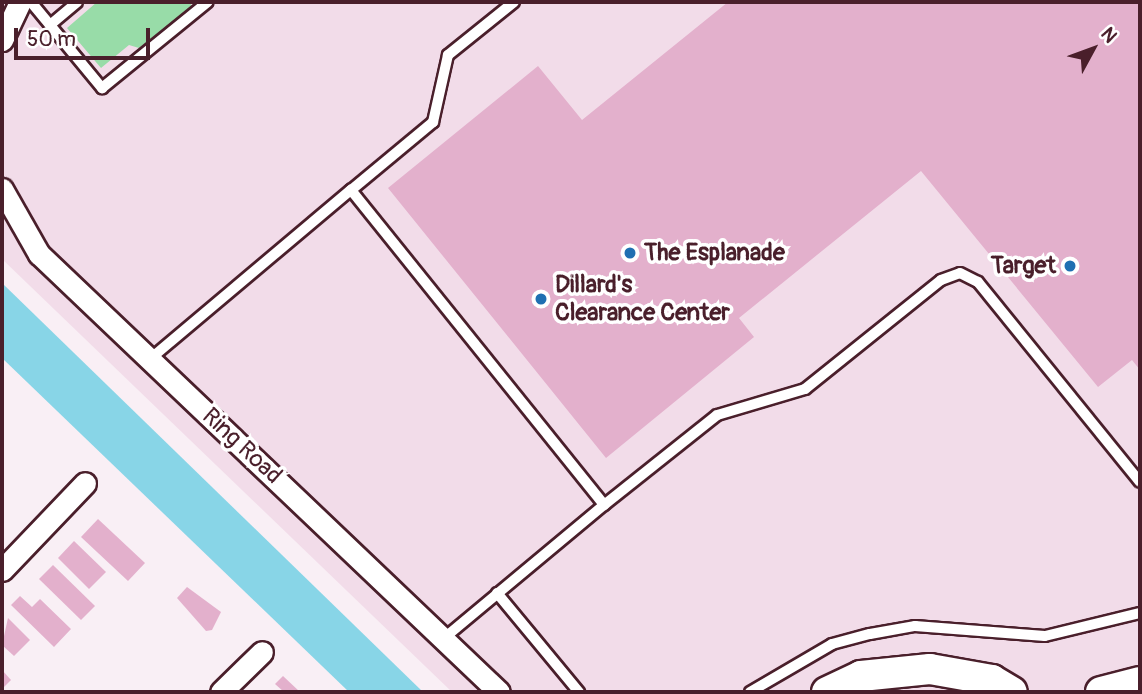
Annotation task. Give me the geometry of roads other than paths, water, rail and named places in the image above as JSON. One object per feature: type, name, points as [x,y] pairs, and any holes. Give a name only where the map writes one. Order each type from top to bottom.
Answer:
[{"type":"street","points":[[2,40],[20,2]]},
{"type":"street","name":"Ring Road","points":[[2,189],[39,254],[499,692]]},
{"type":"street","points":[[2,570],[85,483]]},
{"type":"street","points":[[221,692],[262,652]]},
{"type":"street","points":[[878,692],[906,673]]},
{"type":"street","points":[[827,692],[861,676],[906,673],[967,674],[1012,692]]},
{"type":"street","points":[[1101,692],[1140,682]]},
{"type":"lane","points":[[31,2],[102,88],[208,2]]},
{"type":"lane","points":[[50,24],[77,2]]},
{"type":"lane","points":[[150,359],[433,122],[448,55],[514,2]]},
{"type":"lane","points":[[351,190],[604,505]]},
{"type":"lane","points":[[443,639],[717,415],[805,389],[941,280],[960,272],[978,282],[1140,482]]},
{"type":"lane","points":[[497,593],[579,692]]},
{"type":"lane","points":[[750,692],[832,644],[870,634],[915,626],[1045,636],[1140,613]]},
{"type":"water","points":[[2,283],[423,692],[349,692],[2,358]]},
{"type":"place","name":"The Esplanade","points":[[630,253]]},
{"type":"place","name":"Target","points":[[1070,266]]},
{"type":"place","name":"Dillard's Clearance Center","points":[[541,299]]}]
